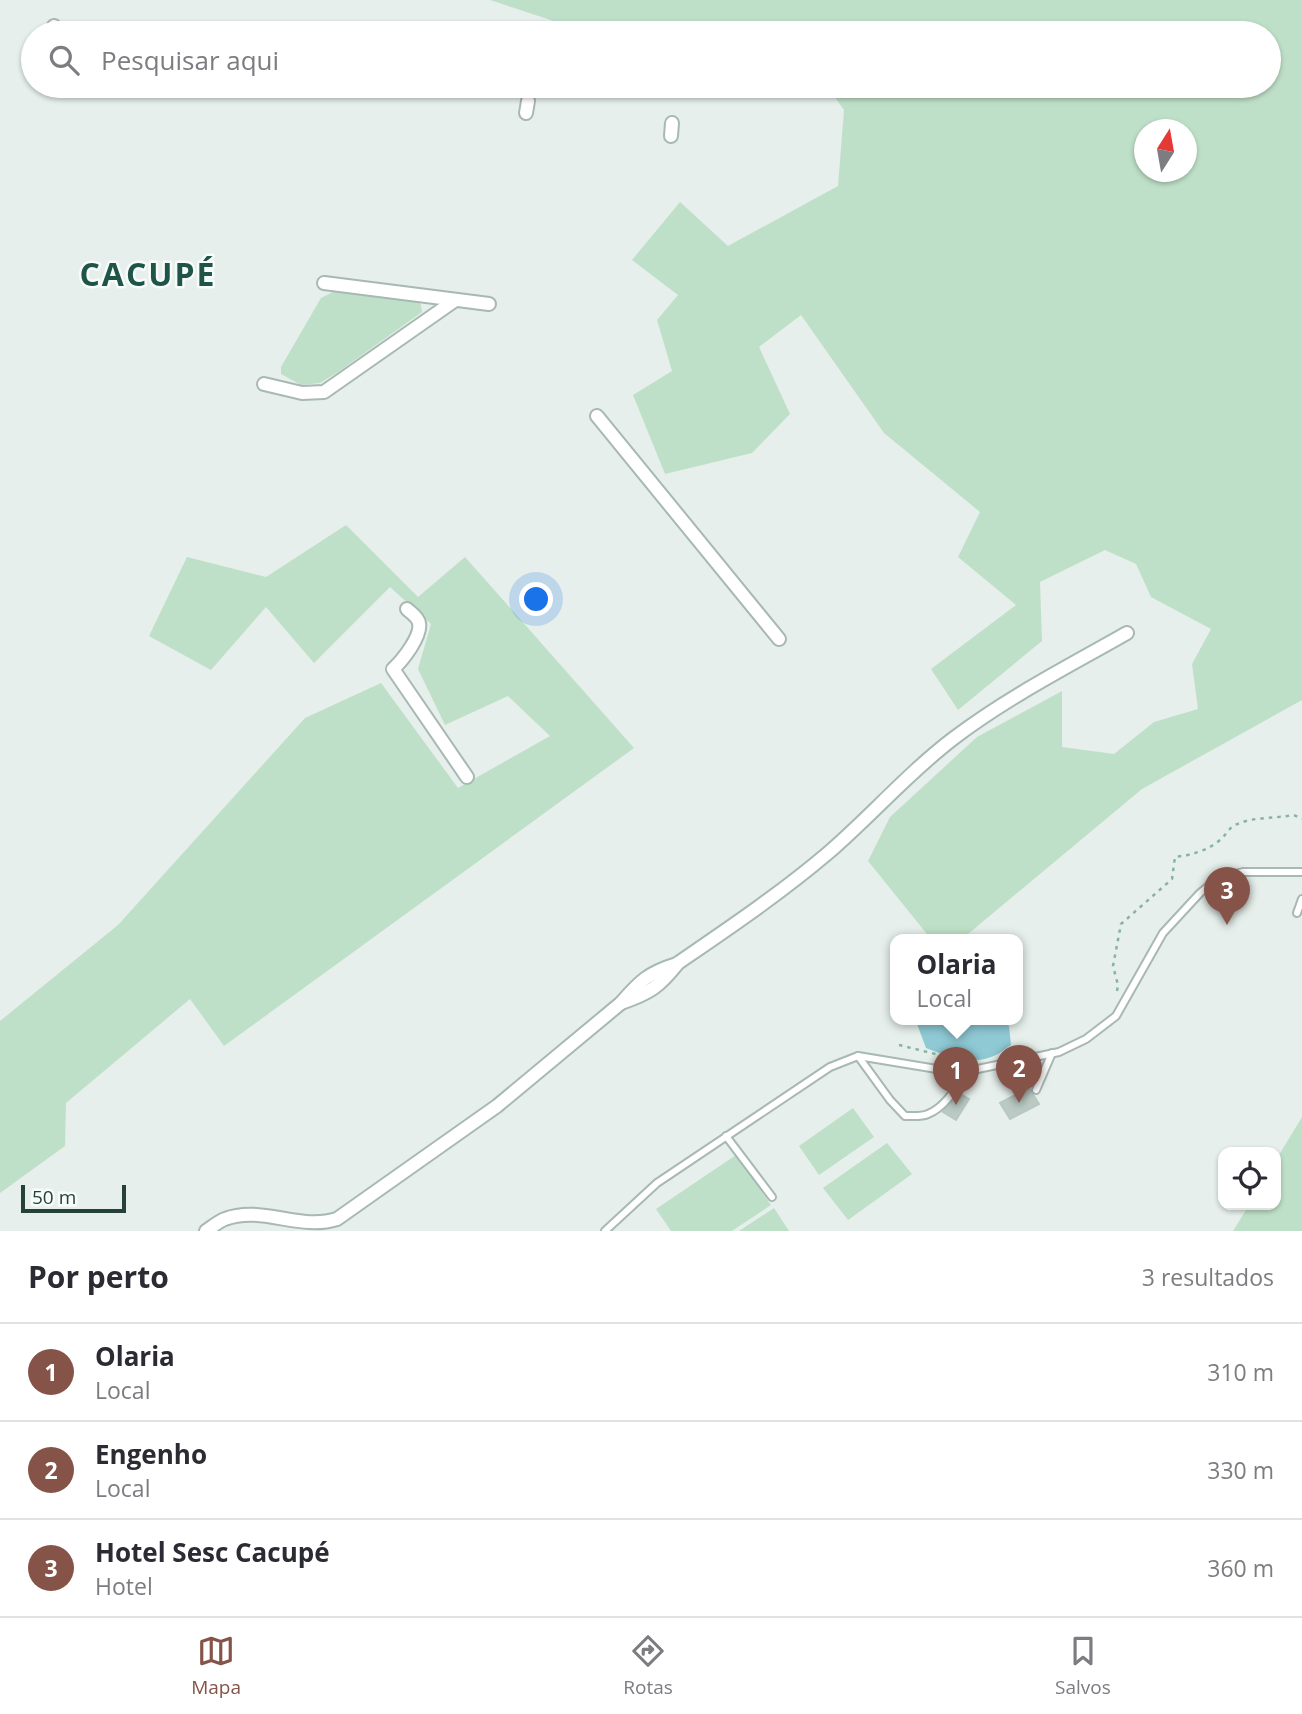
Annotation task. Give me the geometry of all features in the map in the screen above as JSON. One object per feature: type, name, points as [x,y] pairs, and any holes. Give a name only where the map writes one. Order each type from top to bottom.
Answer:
[{"type":"street","points":[[324,283],[489,304]]},
{"type":"street","points":[[264,384],[302,393],[324,392],[454,301]]},
{"type":"street","points":[[597,416],[779,639]]},
{"type":"street","points":[[407,609],[417,618],[419,631],[407,655],[393,669],[467,777]]},
{"type":"street","points":[[206,1231],[224,1219],[238,1216],[254,1215],[306,1224],[337,1219],[498,1106],[621,1003],[649,975],[678,963],[816,863],[953,739],[1020,695],[1127,632]]},
{"type":"lane","points":[[605,1231],[657,1183],[830,1067],[858,1056],[955,1072],[968,1071],[1052,1054],[1086,1039],[1116,1016],[1163,933],[1200,893],[1217,879],[1243,872],[1302,872]]},
{"type":"lane","points":[[1297,914],[1302,899]]},
{"type":"lane","points":[[1036,1090],[1052,1054]]},
{"type":"lane","points":[[858,1056],[905,1116],[927,1115],[939,1108],[968,1071]]},
{"type":"lane","points":[[726,1136],[772,1197]]},
{"type":"path","points":[[1116,1016],[1118,985],[1113,966],[1121,924],[1172,879],[1174,857],[1195,854],[1220,840],[1232,826],[1256,818],[1294,815],[1302,819]]},
{"type":"path","points":[[899,1045],[973,1063]]},
{"type":"green space","points":[[490,0],[1302,0],[1302,700],[1142,789],[968,934],[927,934],[868,861],[890,817],[977,737],[1062,691],[1062,747],[1114,754],[1154,722],[1198,709],[1192,664],[1211,629],[1151,597],[1136,564],[1105,550],[1040,582],[1042,641],[958,710],[931,669],[1016,605],[958,557],[980,512],[884,433],[801,315],[759,347],[790,414],[752,453],[665,474],[633,395],[672,371],[657,320],[678,295],[632,260],[680,202],[728,246],[838,186],[844,110],[836,98],[1281,98],[1281,21],[554,21]]},
{"type":"green space","points":[[337,290],[418,301],[422,312],[320,383],[301,385],[281,374],[281,367],[321,298]]},
{"type":"green space","points":[[346,525],[418,597],[465,557],[634,748],[224,1046],[190,999],[66,1103],[65,1146],[0,1193],[0,1021],[118,925],[305,718],[381,683],[458,788],[550,736],[508,696],[445,725],[418,669],[431,624],[390,587],[314,663],[266,607],[211,670],[149,636],[187,557],[266,577]]},
{"type":"green space","points":[[853,1108],[874,1137],[819,1175],[799,1146]]},
{"type":"green space","points":[[1302,1117],[1302,1231],[1233,1231],[1246,1210],[1281,1210],[1281,1152]]},
{"type":"green space","points":[[887,1143],[912,1174],[848,1220],[823,1188]]},
{"type":"green space","points":[[736,1155],[771,1205],[732,1231],[671,1231],[656,1209]]},
{"type":"green space","points":[[774,1208],[789,1231],[739,1231]]},
{"type":"water","points":[[917,1025],[1009,1026],[1011,1045],[996,1055],[983,1059],[966,1060],[926,1048]]},
{"type":"building","points":[[1029,1088],[1039,1104],[1010,1119],[1000,1103]]},
{"type":"building","points":[[959,1093],[969,1099],[956,1120],[943,1112]]},
{"type":"place","name":"Hotel Sesc Cacupé","points":[[1227,925]]},
{"type":"place","name":"Engenho","points":[[1019,1103]]},
{"type":"place","name":"Olaria","points":[[956,1105]]},
{"type":"district","name":"CACUPÉ","points":[[148,275]]}]
